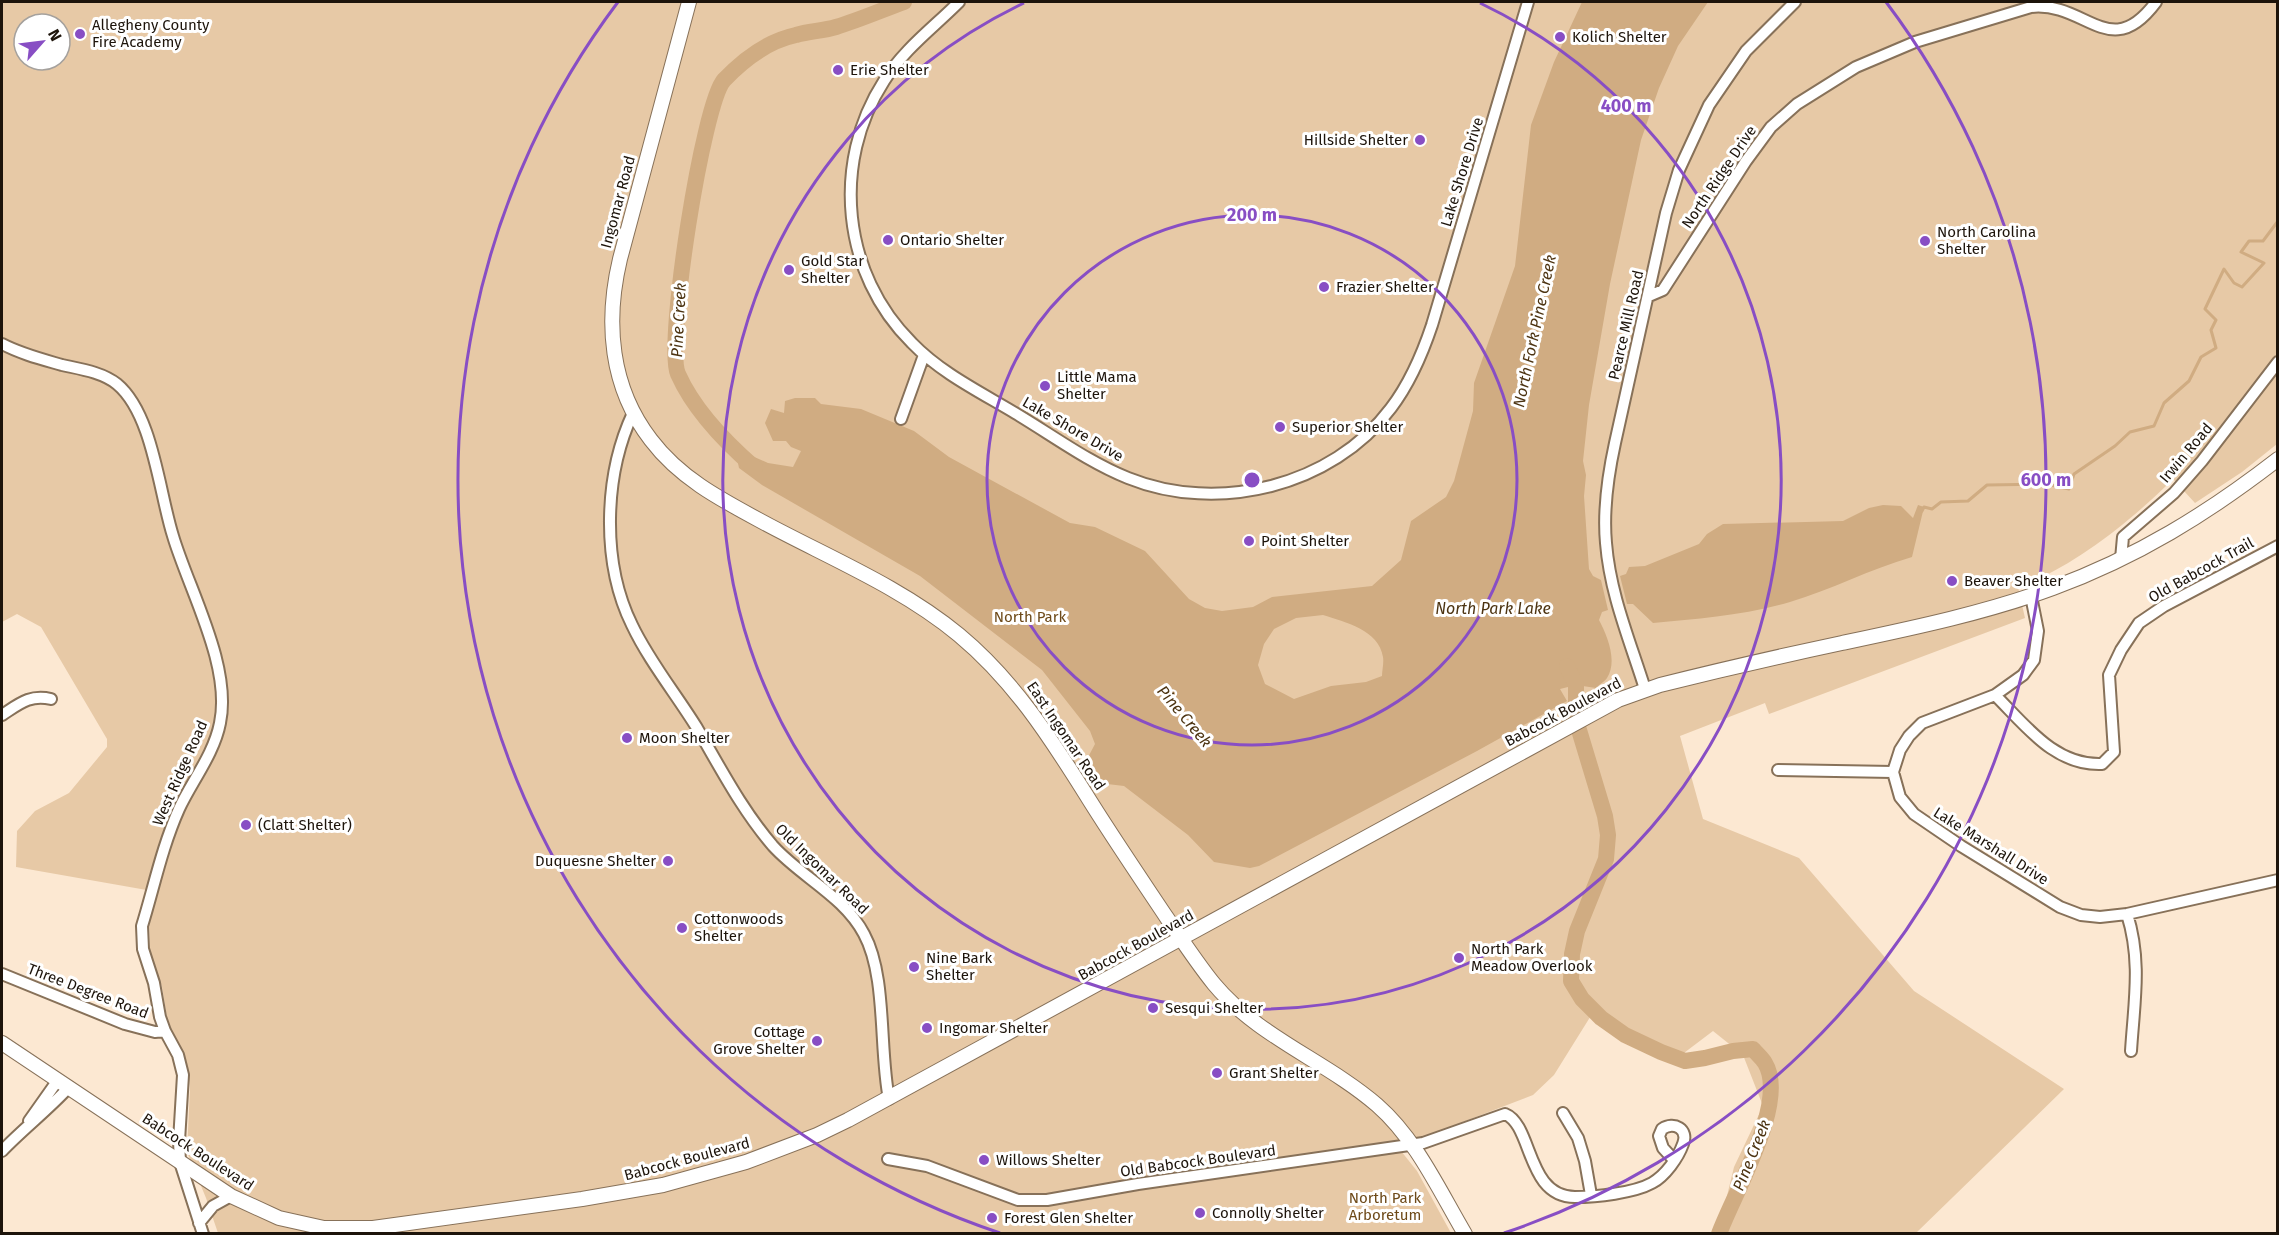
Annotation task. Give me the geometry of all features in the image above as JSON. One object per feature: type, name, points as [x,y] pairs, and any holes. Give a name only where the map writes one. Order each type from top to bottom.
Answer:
[{"type":"main road","name":"Ingomar Road","points":[[633,413],[619,379],[612,343],[613,292],[689,2]]},
{"type":"main road","name":"East Ingomar Road","points":[[633,413],[657,447],[695,483],[734,507],[922,609],[959,635],[994,666],[1036,717],[1212,982],[1244,1014],[1371,1100],[1388,1115],[1412,1145],[1465,1233]]},
{"type":"main road","name":"Babcock Boulevard","points":[[2,1044],[231,1196],[279,1218],[324,1228],[384,1227],[582,1200],[663,1185],[746,1162],[817,1135],[889,1099],[1589,714],[1645,689],[1733,666],[1950,619],[2031,596],[2156,542],[2228,498],[2277,459]]},
{"type":"street","name":"Lake Shore Drive","points":[[959,2],[916,42],[883,82],[862,123],[854,150],[849,197],[853,231],[868,280],[891,319],[924,355],[952,376],[1094,461],[1141,483],[1184,492],[1229,494],[1272,486],[1321,466],[1351,447],[1384,417],[1401,393],[1422,353],[1528,2]]},
{"type":"street","name":"Pearce Mill Road","points":[[1645,689],[1614,590],[1606,542],[1606,506],[1613,452],[1666,213],[1679,170],[1709,105],[1746,51],[1795,2]]},
{"type":"street","name":"North Ridge Drive","points":[[1649,296],[1663,290],[1746,161],[1771,127],[1797,104],[1856,67],[1915,42],[2031,7],[2044,6],[2062,9],[2092,24],[2114,29],[2136,25],[2156,2]]},
{"type":"street","name":"West Ridge Road","points":[[2,344],[29,356],[106,377],[130,398],[146,433],[173,536],[200,604],[212,647],[222,696],[220,725],[170,831],[142,926],[143,949],[154,983],[165,1031],[178,1055],[183,1075],[180,1162],[201,1228]]},
{"type":"street","points":[[901,419],[924,355]]},
{"type":"street","name":"Irwin Road","points":[[2121,559],[2123,537],[2174,493],[2202,461],[2277,362]]},
{"type":"street","name":"Old Ingomar Road","points":[[633,413],[621,447],[612,502],[613,554],[621,600],[645,649],[695,725],[746,812],[776,849],[843,907],[864,933],[876,965],[889,1099]]},
{"type":"street","name":"Old Babcock Trail","points":[[1995,695],[2043,742],[2067,758],[2085,765],[2102,764],[2115,752],[2109,675],[2121,650],[2139,623],[2164,606],[2277,546]]},
{"type":"street","points":[[1778,770],[1893,772],[1900,750],[1909,736],[1922,723],[1995,695],[2023,675],[2034,660],[2038,631],[2031,596]]},
{"type":"street","points":[[2,715],[27,698],[51,699]]},
{"type":"street","name":"Lake Marshall Drive","points":[[1893,772],[1900,797],[1914,814],[1960,846],[2060,907],[2081,915],[2100,918],[2127,914],[2277,880]]},
{"type":"street","points":[[2127,914],[2137,957],[2131,1052]]},
{"type":"street","name":"Three Degree Road","points":[[2,974],[125,1024],[155,1032],[165,1031]]},
{"type":"street","points":[[2,1151],[63,1083]]},
{"type":"street","points":[[1563,1113],[1578,1138],[1591,1195],[1643,1187],[1658,1179],[1674,1160]]},
{"type":"street","name":"Old Babcock Boulevard","points":[[888,1159],[927,1166],[1007,1197],[1029,1202],[1137,1184],[1424,1143],[1505,1114],[1520,1126],[1531,1159],[1548,1185],[1555,1191],[1570,1196],[1591,1195]]},
{"type":"street","points":[[201,1228],[213,1206],[231,1196]]},
{"type":"green space","name":"North Park","points":[[2,2],[2277,2],[2277,444],[2242,472],[2195,503],[2173,479],[2101,541],[2060,568],[2018,587],[2025,618],[1769,714],[1765,703],[1680,736],[1703,819],[1799,858],[1914,991],[2064,1089],[1916,1233],[1718,1233],[1734,1167],[1763,1106],[1743,1055],[1713,1031],[1676,1059],[1592,1014],[1554,1075],[1533,1095],[1421,1138],[1393,1141],[1417,1171],[1451,1233],[218,1233],[187,1152],[190,1088],[188,1068],[184,1053],[168,1024],[162,987],[150,953],[149,925],[158,892],[16,867],[17,831],[35,811],[69,793],[107,747],[107,739],[41,627],[17,614],[2,622]]},
{"type":"water","name":"North Park Lake","points":[[1582,2],[1708,2],[1678,46],[1659,88],[1641,140],[1610,284],[1589,405],[1583,461],[1586,475],[1584,496],[1589,569],[1593,576],[1601,580],[1608,610],[1602,612],[1599,620],[1610,648],[1612,664],[1610,671],[1606,679],[1596,688],[1576,685],[1560,689],[1567,701],[1259,866],[1250,868],[1214,862],[1188,835],[1124,786],[1099,783],[1085,763],[1095,744],[1090,731],[1042,670],[920,576],[762,485],[739,468],[736,454],[743,452],[768,463],[793,467],[801,451],[791,447],[786,441],[773,441],[765,423],[771,409],[784,413],[785,401],[795,398],[815,398],[821,404],[861,409],[914,431],[949,457],[1070,523],[1095,527],[1145,551],[1189,599],[1205,608],[1222,611],[1253,607],[1272,597],[1372,586],[1401,560],[1411,521],[1446,497],[1454,481],[1473,411],[1474,383],[1515,266],[1531,125],[1554,62]],"holes":[[[1323,615],[1360,628],[1375,640],[1383,657],[1382,676],[1366,682],[1331,686],[1294,699],[1265,684],[1258,665],[1264,644],[1274,629],[1296,618]]]},
{"type":"water","points":[[1883,505],[1901,506],[1913,518],[1918,505],[1924,507],[1912,557],[1805,597],[1739,613],[1653,623],[1633,604],[1627,604],[1620,576],[1626,574],[1629,567],[1645,566],[1699,544],[1707,534],[1723,524],[1843,521],[1869,508]]},
{"type":"waterway","name":"Pine Creek","points":[[755,468],[701,413],[678,374],[675,354],[681,274],[688,225],[715,98],[724,80],[739,65],[766,47],[786,38],[845,24],[904,2]]},
{"type":"waterway","points":[[1922,511],[1924,507],[1932,509],[1941,502],[1968,501],[1987,485],[2046,484],[2069,489],[2074,474],[2115,446],[2130,432],[2154,426],[2164,403],[2189,381],[2201,357],[2216,348],[2211,330],[2216,320],[2205,309],[2224,269],[2234,283],[2242,287],[2264,263],[2241,252],[2249,241],[2263,241],[2278,221]]},
{"type":"waterway","name":"Pine Creek","points":[[1567,666],[1576,685],[1576,720],[1605,816],[1608,835],[1606,859],[1577,931],[1572,954],[1571,981],[1582,999],[1601,1018],[1625,1035],[1685,1061],[1753,1049],[1765,1063],[1770,1080],[1770,1101],[1765,1124],[1719,1234]]},
{"type":"place","name":"Allegheny County Fire Academy","points":[[80,34]]},
{"type":"place","name":"Kolich Shelter","points":[[1560,37]]},
{"type":"place","name":"Erie Shelter","points":[[838,70]]},
{"type":"place","name":"Hillside Shelter","points":[[1420,140]]},
{"type":"place","name":"Ontario Shelter","points":[[888,240]]},
{"type":"place","name":"North Carolina Shelter","points":[[1925,241]]},
{"type":"place","name":"Gold Star Shelter","points":[[789,270]]},
{"type":"place","name":"Frazier Shelter","points":[[1324,287]]},
{"type":"place","name":"Little Mama Shelter","points":[[1045,386]]},
{"type":"place","name":"Superior Shelter","points":[[1280,427]]},
{"type":"place","name":"Point Shelter","points":[[1249,541]]},
{"type":"place","name":"Beaver Shelter","points":[[1952,581]]},
{"type":"place","name":"Moon Shelter","points":[[627,738]]},
{"type":"place","name":"(Clatt Shelter)","points":[[246,825]]},
{"type":"place","name":"Duquesne Shelter","points":[[668,861]]},
{"type":"place","name":"Cottonwoods Shelter","points":[[682,928]]},
{"type":"place","name":"North Park Meadow Overlook","points":[[1459,958]]},
{"type":"place","name":"Nine Bark Shelter","points":[[914,967]]},
{"type":"place","name":"Sesqui Shelter","points":[[1153,1008]]},
{"type":"place","name":"Ingomar Shelter","points":[[927,1028]]},
{"type":"place","name":"Cottage Grove Shelter","points":[[817,1041]]},
{"type":"place","name":"Grant Shelter","points":[[1217,1073]]},
{"type":"place","name":"Willows Shelter","points":[[984,1160]]},
{"type":"place","name":"Connolly Shelter","points":[[1200,1213]]},
{"type":"place","name":"Forest Glen Shelter","points":[[992,1218]]},
{"type":"water label","name":"North Fork Pine Creek","points":[[1534,331]]},
{"type":"park label","name":"North Park Arboretum","points":[[1385,1206]]}]
